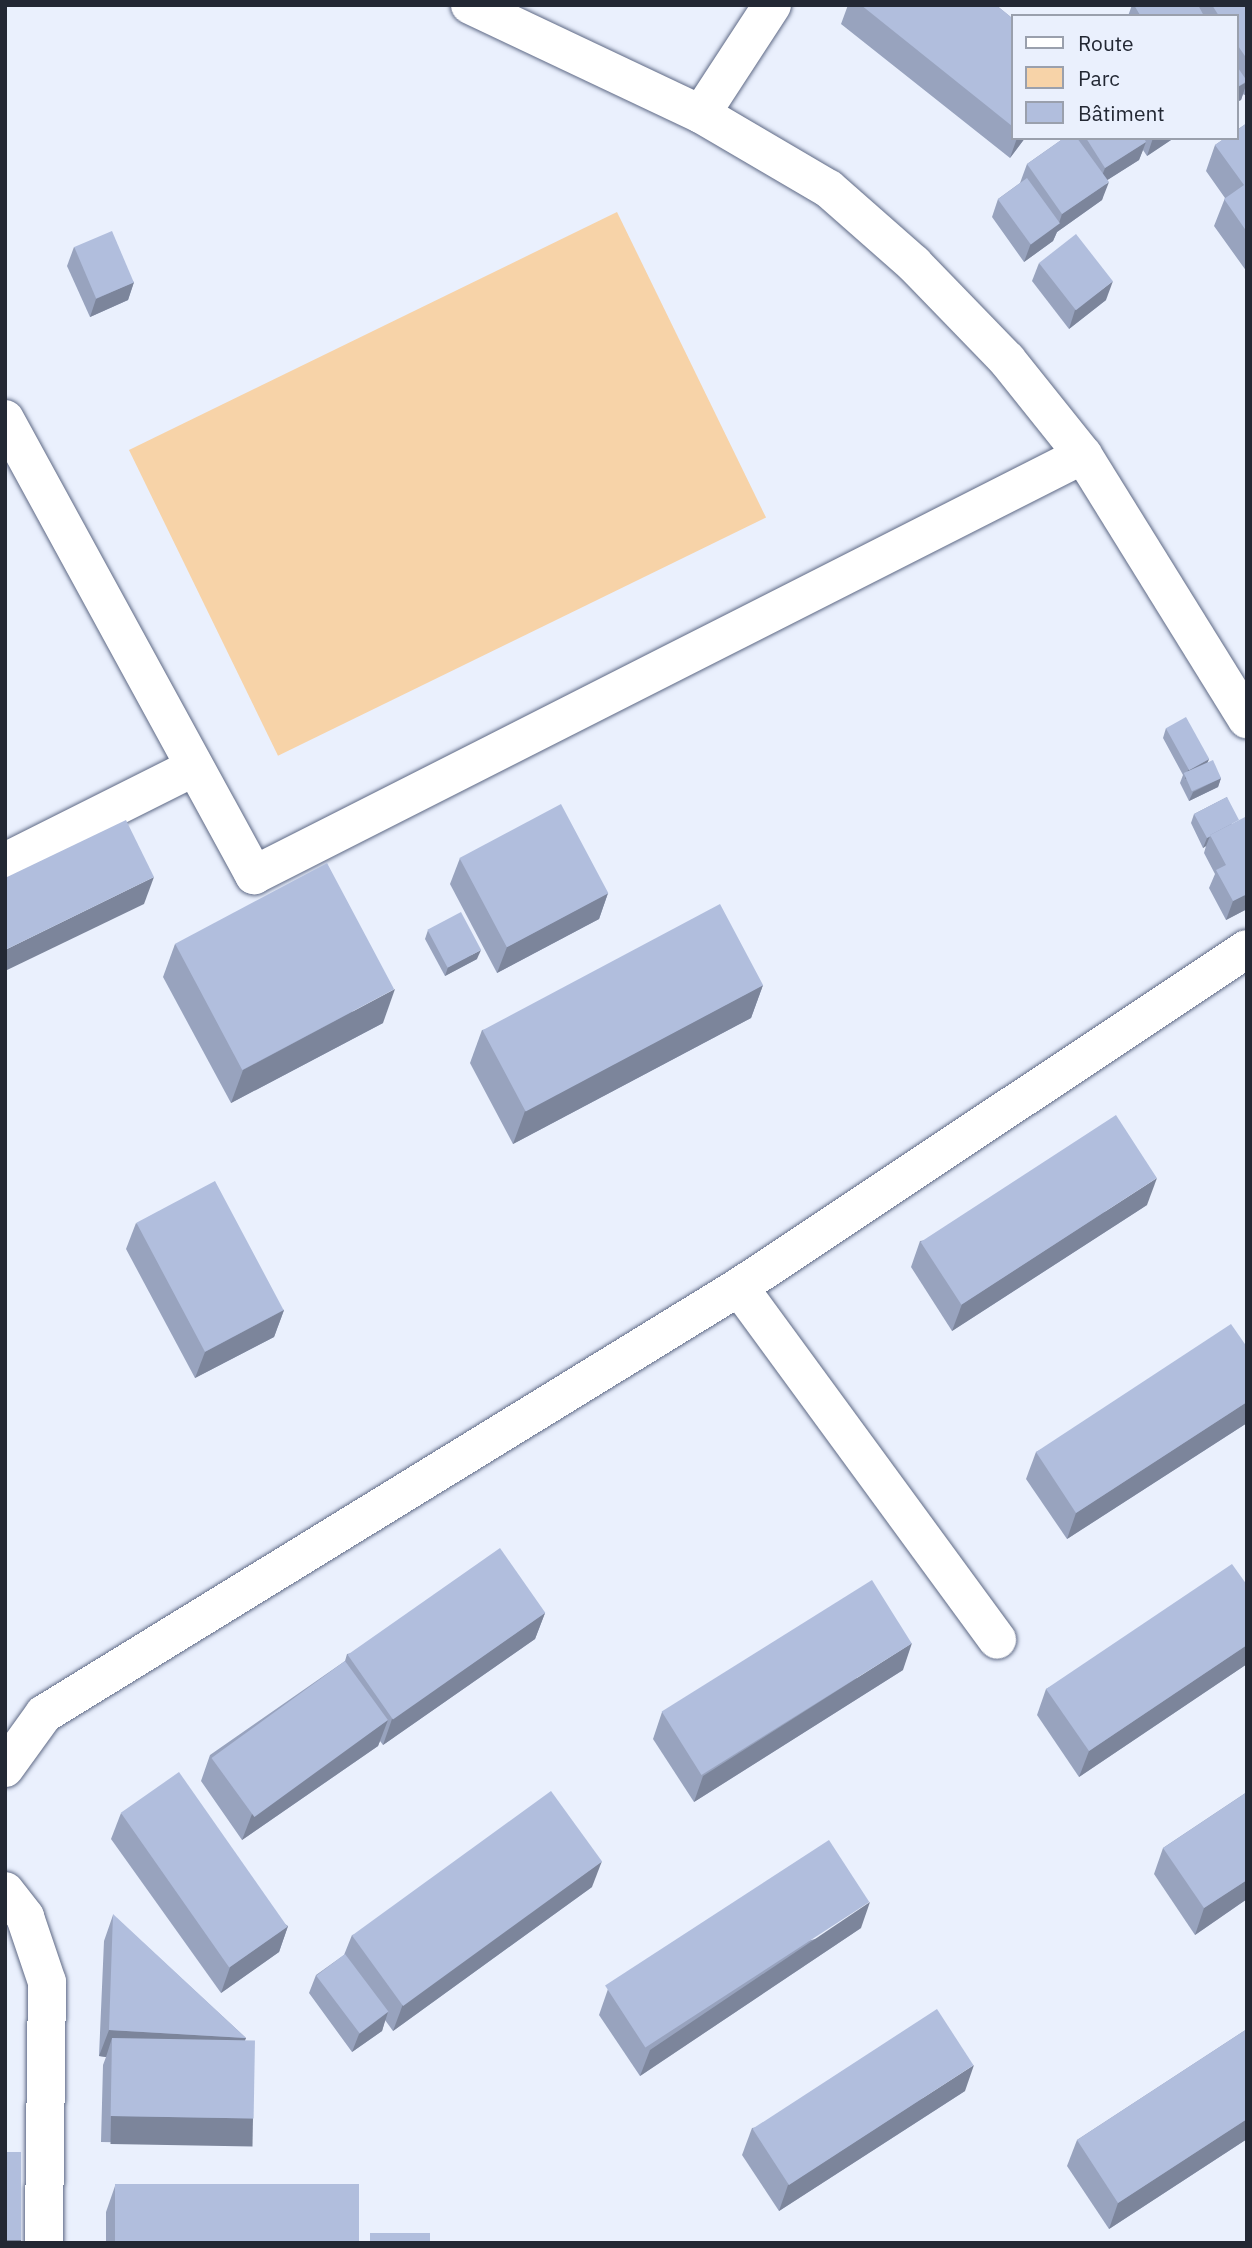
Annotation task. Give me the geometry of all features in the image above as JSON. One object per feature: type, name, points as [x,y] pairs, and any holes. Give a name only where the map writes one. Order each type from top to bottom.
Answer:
[{"type":"street","points":[[470,5],[701,114],[830,189],[914,264],[1007,360],[1083,455],[1247,719]]},
{"type":"street","points":[[701,114],[772,5]]},
{"type":"street","points":[[5,419],[254,875],[1083,455]]},
{"type":"street","points":[[5,862],[195,767]]},
{"type":"street","points":[[5,1768],[44,1714],[739,1287],[1247,949]]},
{"type":"street","points":[[739,1287],[997,1640]]},
{"type":"street","points":[[5,1891],[25,1917],[47,1982],[44,2243]]},
{"type":"street","points":[[5,2166],[45,2166]]},
{"type":"green space","points":[[617,212],[766,518],[278,756],[129,450]]},
{"type":"building","points":[[861,5],[996,5],[1010,16],[1010,124]]},
{"type":"building","points":[[1134,5],[1198,5],[1203,14],[1139,14]]},
{"type":"building","points":[[1212,5],[1247,5],[1247,59],[1238,46],[1238,14],[1218,14]]},
{"type":"building","points":[[1238,68],[1247,81],[1238,87]]},
{"type":"building","points":[[1247,123],[1247,232],[1224,199],[1244,185],[1215,145],[1222,140],[1238,140],[1238,130]]},
{"type":"building","points":[[1061,140],[1078,140],[1109,182],[1062,214],[1027,164]]},
{"type":"building","points":[[1087,140],[1145,140],[1146,142],[1105,168]]},
{"type":"building","points":[[1027,178],[1060,223],[1031,244],[998,199]]},
{"type":"building","points":[[112,231],[134,283],[96,299],[74,247]]},
{"type":"building","points":[[1076,234],[1113,281],[1076,310],[1039,263]]},
{"type":"building","points":[[1186,717],[1209,759],[1189,770],[1166,728]]},
{"type":"building","points":[[1213,760],[1221,778],[1192,791],[1184,773]]},
{"type":"building","points":[[1227,797],[1239,820],[1207,838],[1194,814]]},
{"type":"building","points":[[561,804],[608,893],[507,947],[459,858]]},
{"type":"building","points":[[1247,816],[1247,894],[1233,901],[1216,870],[1226,865],[1210,835]]},
{"type":"building","points":[[126,820],[154,877],[5,950],[5,878]]},
{"type":"building","points":[[327,863],[394,989],[242,1070],[175,944]]},
{"type":"building","points":[[720,904],[763,985],[526,1112],[482,1030]]},
{"type":"building","points":[[461,912],[481,950],[448,968],[427,930]]},
{"type":"building","points":[[1116,1115],[1157,1178],[961,1305],[921,1242]]},
{"type":"building","points":[[215,1181],[284,1310],[205,1352],[136,1223]]},
{"type":"building","points":[[1231,1324],[1247,1347],[1247,1402],[1076,1513],[1036,1452]]},
{"type":"building","points":[[500,1548],[545,1613],[393,1719],[348,1655]]},
{"type":"building","points":[[1232,1564],[1247,1585],[1247,1645],[1089,1751],[1046,1689]]},
{"type":"building","points":[[872,1580],[912,1644],[701,1775],[662,1711]]},
{"type":"building","points":[[345,1661],[388,1720],[254,1817],[212,1758]]},
{"type":"building","points":[[179,1772],[287,1927],[229,1968],[121,1813]]},
{"type":"building","points":[[551,1791],[602,1861],[403,2006],[352,1936]]},
{"type":"building","points":[[1247,1792],[1247,1880],[1204,1908],[1163,1848]]},
{"type":"building","points":[[829,1840],[869,1902],[645,2047],[605,1985]]},
{"type":"building","points":[[113,1914],[246,2038],[109,2030]]},
{"type":"building","points":[[345,1954],[388,2012],[360,2033],[316,1976]]},
{"type":"building","points":[[937,2009],[973,2065],[789,2185],[752,2129]]},
{"type":"building","points":[[1247,2029],[1247,2119],[1118,2203],[1077,2140]]},
{"type":"building","points":[[112,2038],[255,2040],[254,2118],[111,2116]]},
{"type":"building","points":[[5,2152],[21,2152],[21,2240],[5,2240]]},
{"type":"building","points":[[115,2184],[359,2184],[359,2243],[115,2243]]},
{"type":"building","points":[[370,2233],[430,2233],[430,2243],[370,2243]]}]
